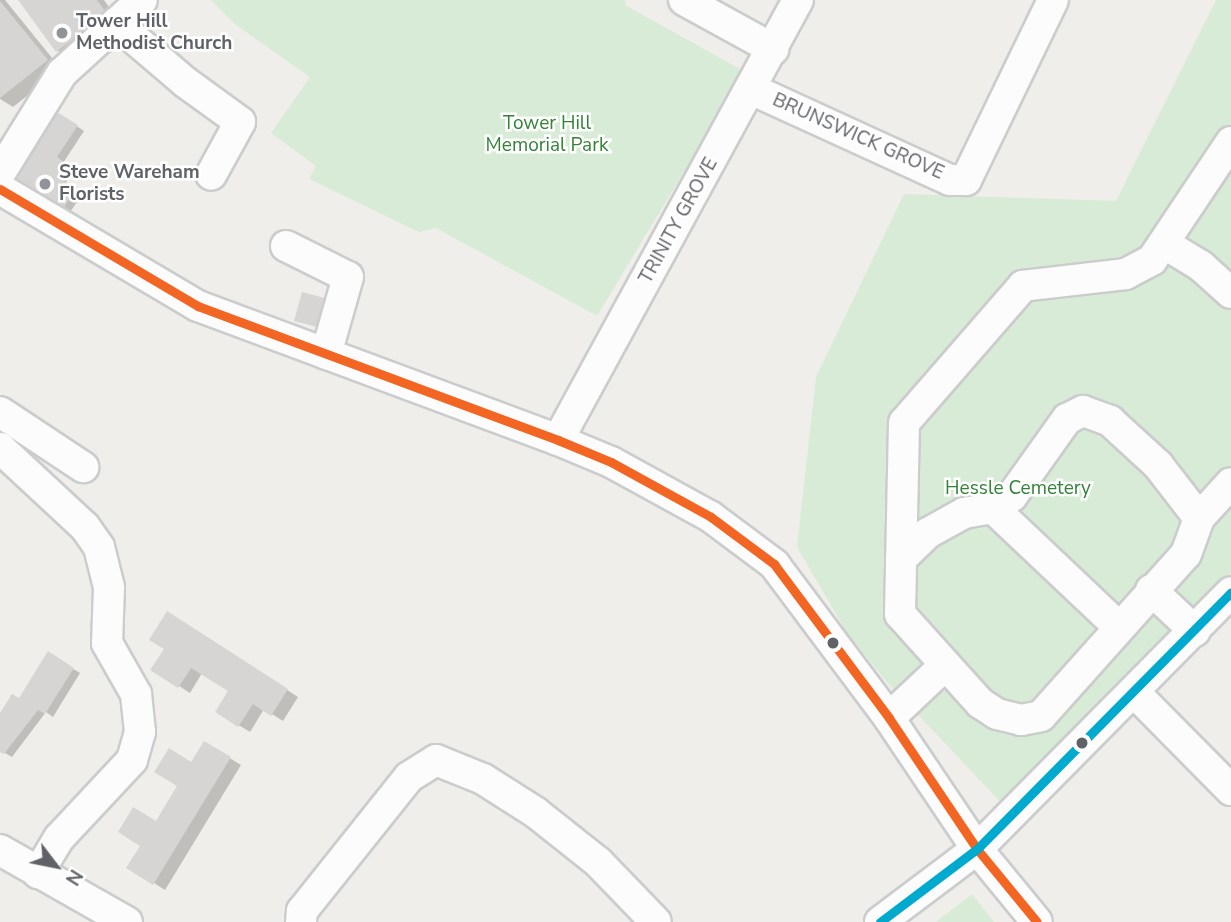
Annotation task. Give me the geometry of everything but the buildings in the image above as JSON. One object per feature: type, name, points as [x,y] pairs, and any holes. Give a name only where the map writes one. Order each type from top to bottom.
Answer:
[{"type":"street","points":[[0,173],[62,73],[142,0]]},
{"type":"street","points":[[684,0],[773,48]]},
{"type":"street","name":"TRINITY GROVE","points":[[558,440],[798,0]]},
{"type":"street","name":"BRUNSWICK GROVE","points":[[751,89],[950,180],[966,180],[1053,0]]},
{"type":"street","points":[[116,23],[185,82],[240,122],[211,175]]},
{"type":"street","points":[[1231,142],[1153,260],[1126,274],[1023,286],[904,423],[900,614],[944,666],[997,714],[1021,720],[1041,716],[1186,554],[1199,518],[1231,483]]},
{"type":"street","points":[[0,189],[198,306],[558,440],[611,462],[711,517],[774,564],[889,718],[976,849],[1037,922]]},
{"type":"street","points":[[1165,244],[1201,266],[1231,293]]},
{"type":"street","points":[[286,246],[348,277],[326,355]]},
{"type":"street","points":[[901,559],[928,533],[964,513],[993,508],[1012,496],[1066,419],[1083,411],[1110,421],[1158,465],[1199,518]]},
{"type":"street","points":[[0,412],[83,467]]},
{"type":"street","points":[[0,448],[85,527],[99,547],[108,587],[107,643],[136,694],[140,732],[132,760],[59,838],[38,873]]},
{"type":"street","points":[[993,508],[1119,627]]},
{"type":"street","points":[[1151,590],[1195,631]]},
{"type":"street","points":[[880,922],[976,849],[1195,631],[1226,607]]},
{"type":"street","points":[[889,718],[944,666]]},
{"type":"street","points":[[1134,692],[1231,790]]},
{"type":"street","points":[[301,922],[302,911],[409,777],[436,760],[483,779],[535,812],[598,862],[656,922]]},
{"type":"street","points":[[0,850],[118,919]]},
{"type":"green space","name":"Tower Hill Memorial Park","points":[[211,0],[626,0],[625,5],[740,69],[738,82],[597,316],[436,228],[419,232],[309,179],[316,166],[271,133],[310,77],[236,25]]},
{"type":"green space","name":"Hessle Cemetery","points":[[1216,0],[1231,0],[1231,573],[1010,812],[886,681],[846,631],[797,547],[816,377],[904,194],[1116,201]]},
{"type":"green space","points":[[972,894],[994,922],[936,922]]},
{"type":"transit line","points":[[0,189],[198,306],[558,440],[611,462],[711,517],[774,564],[889,718],[977,849],[1037,922]]},
{"type":"transit line","points":[[880,922],[977,849],[1231,592]]},
{"type":"place","name":"Tower Hill Methodist Church","points":[[62,33]]},
{"type":"place","name":"Steve Wareham Florists","points":[[45,184]]}]
